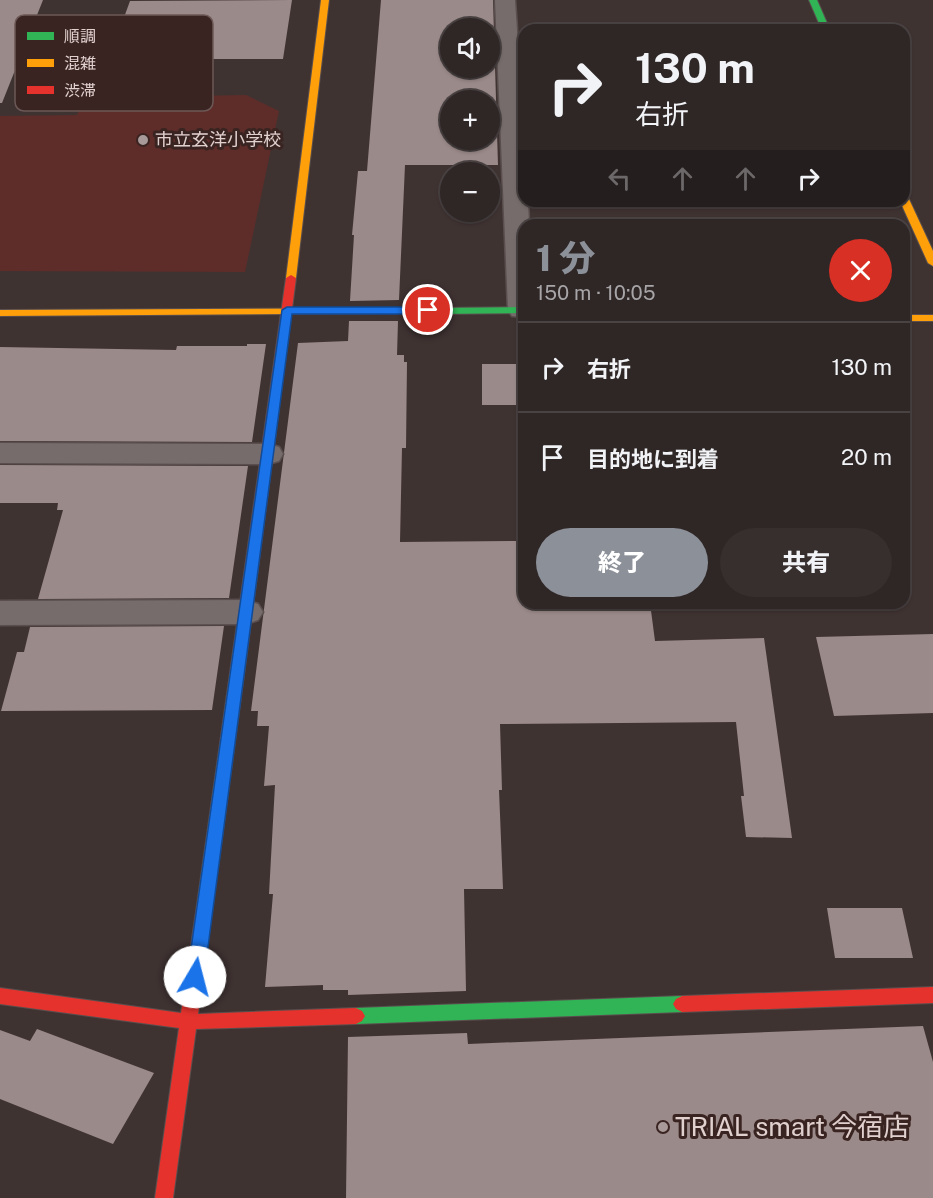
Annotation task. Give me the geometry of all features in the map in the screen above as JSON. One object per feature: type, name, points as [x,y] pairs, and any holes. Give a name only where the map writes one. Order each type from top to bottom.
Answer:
[{"type":"main road","points":[[164,1198],[268,454],[325,0]]},
{"type":"main road","points":[[813,0],[823,24]]},
{"type":"main road","points":[[908,207],[933,263]]},
{"type":"main road","points":[[0,313],[518,310]]},
{"type":"main road","points":[[910,318],[933,318]]},
{"type":"main road","points":[[0,996],[189,1022],[933,995]]},
{"type":"street","points":[[505,0],[518,237]]},
{"type":"street","points":[[0,453],[268,454]]},
{"type":"street","points":[[0,613],[246,612]]},
{"type":"shaded area","points":[[246,95],[279,111],[245,272],[0,271],[0,116],[77,115],[79,111],[213,111],[213,96]]},
{"type":"building","points":[[0,0],[43,0],[37,15],[15,15],[15,70],[2,103],[0,103]]},
{"type":"building","points":[[292,0],[283,59],[213,59],[213,15],[125,15],[130,1]]},
{"type":"building","points":[[381,0],[493,0],[494,18],[440,18],[440,78],[495,78],[496,90],[440,90],[440,150],[498,150],[498,162],[440,162],[440,165],[405,165],[399,300],[350,301],[354,235],[352,235],[358,171],[367,171]]},
{"type":"building","points":[[349,321],[398,321],[397,355],[404,355],[404,362],[407,362],[406,448],[402,448],[400,542],[518,541],[518,609],[651,609],[655,641],[764,638],[792,838],[746,837],[736,722],[500,724],[502,790],[499,790],[503,889],[464,889],[466,991],[348,995],[348,990],[323,990],[323,985],[265,987],[273,894],[269,894],[275,785],[264,786],[269,726],[257,726],[258,711],[251,711],[298,343],[348,341]]},
{"type":"building","points":[[247,344],[266,344],[252,442],[0,441],[0,347],[176,350],[177,346],[247,346]]},
{"type":"building","points":[[482,364],[518,364],[518,405],[482,405]]},
{"type":"building","points":[[0,465],[248,466],[229,598],[38,599],[63,510],[57,510],[58,503],[0,503]]},
{"type":"building","points":[[224,626],[212,710],[1,711],[17,652],[24,652],[30,627]]},
{"type":"building","points":[[933,634],[933,713],[834,716],[816,637]]},
{"type":"building","points":[[827,908],[902,908],[913,958],[835,958]]},
{"type":"building","points":[[923,1026],[933,1062],[933,1198],[346,1198],[348,1037],[467,1033],[468,1044]]},
{"type":"building","points":[[37,1029],[154,1073],[113,1144],[0,1099],[0,1030],[30,1041]]},
{"type":"traffic: fast","points":[[813,0],[823,24]]},
{"type":"traffic: fast","points":[[433,311],[518,310]]},
{"type":"traffic: fast","points":[[356,1016],[682,1004]]},
{"type":"traffic: slow","points":[[291,278],[325,0]]},
{"type":"traffic: slow","points":[[908,207],[933,263]]},
{"type":"traffic: slow","points":[[0,313],[433,311]]},
{"type":"traffic: slow","points":[[910,318],[933,318]]},
{"type":"traffic: slow","points":[[204,912],[240,652]]},
{"type":"traffic: jam","points":[[240,652],[291,278]]},
{"type":"traffic: jam","points":[[164,1198],[204,912]]},
{"type":"traffic: jam","points":[[682,1004],[933,995]]},
{"type":"traffic: jam","points":[[0,996],[189,1022],[356,1016]]},
{"type":"place","name":"市立玄洋小学校","points":[[143,140]]},
{"type":"place","name":"TRIAL smart 今宿店","points":[[663,1127]]},
{"type":"route","points":[[195,977],[287,310],[428,310]]}]
